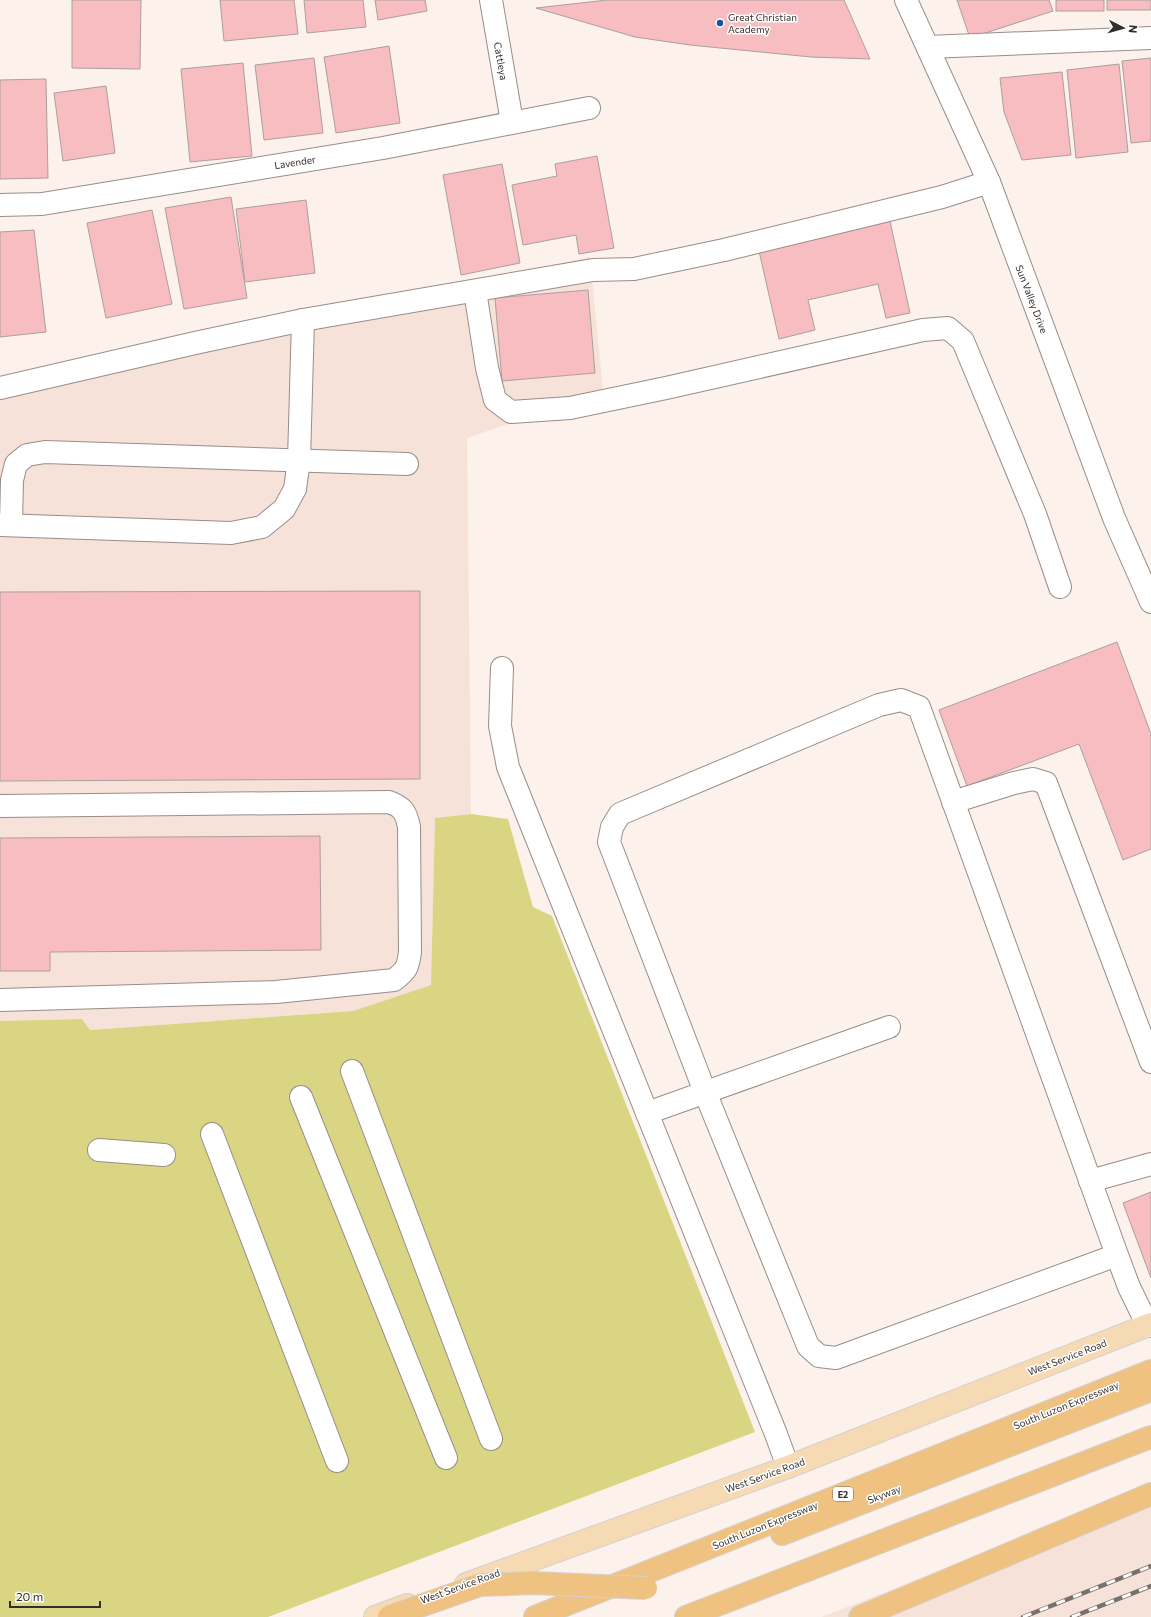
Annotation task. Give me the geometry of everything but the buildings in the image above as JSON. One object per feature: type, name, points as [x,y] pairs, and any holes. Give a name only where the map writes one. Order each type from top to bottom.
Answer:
[{"type":"highway","name":"South Luzon Expressway","points":[[535,1617],[1151,1371]]},
{"type":"highway","name":"Skyway","points":[[573,1617],[1151,1390]]},
{"type":"highway","points":[[686,1617],[1151,1437]]},
{"type":"highway","points":[[728,1617],[1151,1453]]},
{"type":"highway","points":[[860,1617],[1151,1494]]},
{"type":"highway","points":[[389,1617],[480,1584],[534,1583],[646,1588]]},
{"type":"main road","name":"West Service Road","points":[[375,1617],[788,1466],[1149,1325]]},
{"type":"street","name":"Cattleya","points":[[491,0],[512,122]]},
{"type":"street","name":"Sun Valley Drive","points":[[906,0],[989,182],[1114,518],[1151,602]]},
{"type":"street","points":[[928,47],[1151,38]]},
{"type":"street","name":"Lavender","points":[[0,205],[42,204],[383,148],[589,108]]},
{"type":"street","points":[[0,388],[195,343],[303,320],[593,270],[634,268],[724,250],[942,197],[989,182]]},
{"type":"street","points":[[475,290],[487,368],[495,400],[511,412],[570,408],[923,330],[948,328],[963,341],[1035,514],[1060,587]]},
{"type":"street","points":[[303,320],[299,460],[295,489],[284,509],[262,527],[231,533],[5,525],[16,464],[27,455],[45,452],[299,460],[407,464]]},
{"type":"street","points":[[502,668],[500,726],[508,767],[788,1466]]},
{"type":"street","points":[[1117,1255],[836,1358],[819,1356],[808,1346],[705,1092],[609,842],[612,826],[620,814],[879,705],[901,700],[919,707],[1117,1255],[1129,1287],[1149,1325]]},
{"type":"street","points":[[953,802],[1014,783],[1033,779],[1046,783],[1151,1062]]},
{"type":"street","points":[[0,806],[389,802],[398,806],[406,815],[409,827],[410,952],[408,967],[404,973],[394,980],[276,992],[0,1000]]},
{"type":"street","points":[[647,1113],[889,1027]]},
{"type":"street","points":[[352,1071],[491,1439]]},
{"type":"street","points":[[301,1096],[446,1458]]},
{"type":"street","points":[[212,1134],[337,1461]]},
{"type":"street","points":[[99,1150],[164,1155]]},
{"type":"street","points":[[1090,1181],[1151,1164]]},
{"type":"shaded area","points":[[590,257],[603,391],[467,438],[471,814],[435,818],[431,985],[353,1011],[90,1030],[82,1019],[0,1021],[0,379]]},
{"type":"shaded area","points":[[471,814],[508,819],[533,907],[552,916],[755,1432],[268,1617],[0,1617],[0,1021],[82,1019],[90,1030],[353,1011],[431,985],[435,818]]},
{"type":"shaded area","points":[[1151,1487],[1151,1617],[822,1617]]},
{"type":"railway","points":[[1023,1617],[1151,1566]]},
{"type":"railway","points":[[1072,1617],[1151,1586]]},
{"type":"place","name":"Great Christian Academy","points":[[720,23]]}]
